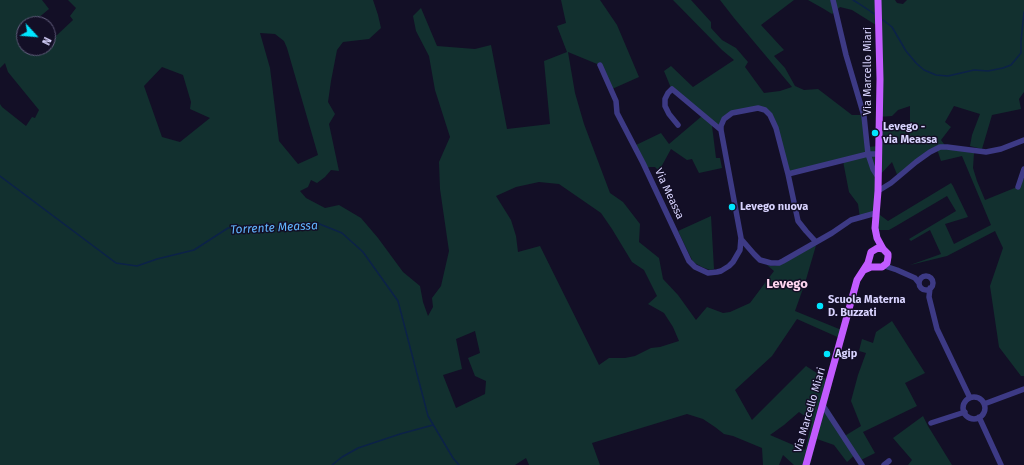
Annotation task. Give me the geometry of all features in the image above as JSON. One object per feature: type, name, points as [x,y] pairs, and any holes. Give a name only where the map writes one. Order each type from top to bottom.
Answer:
[{"type":"main road","name":"Via Marcello Miari","points":[[878,0],[880,79],[878,191],[875,228],[880,249]]},
{"type":"main road","name":"Via Marcello Miari","points":[[806,465],[857,280],[864,270],[873,250],[880,249],[888,254],[886,263]]},
{"type":"main road","points":[[869,260],[872,265],[880,268],[886,263]]},
{"type":"main road","points":[[864,270],[874,266]]},
{"type":"street","points":[[833,2],[864,116],[868,154],[873,169],[878,177]]},
{"type":"street","name":"Via Meassa","points":[[600,65],[616,100],[617,113],[643,163],[689,261],[699,270],[708,273],[721,271],[729,266],[739,254],[740,250],[741,238],[721,130]]},
{"type":"street","points":[[678,125],[669,114],[665,106],[665,99],[672,89],[721,130]]},
{"type":"street","points":[[721,130],[724,119],[732,114],[758,108],[770,115],[776,128],[798,221],[816,242]]},
{"type":"street","points":[[878,191],[891,183],[930,152],[940,148],[947,147],[986,152],[1024,140]]},
{"type":"street","points":[[788,174],[868,154],[878,154]]},
{"type":"street","points":[[1018,187],[1024,169]]},
{"type":"street","name":"Via Meassa","points":[[741,238],[757,257],[764,262],[771,263],[783,261],[832,233],[851,220],[876,212]]},
{"type":"street","points":[[886,263],[920,281]]},
{"type":"street","points":[[920,281],[926,276],[930,278],[932,282],[929,296],[937,329],[970,398]]},
{"type":"street","points":[[920,281],[920,286],[922,289],[926,290],[930,288]]},
{"type":"street","points":[[984,404],[1024,389]]},
{"type":"street","points":[[977,397],[984,404],[984,412],[979,417],[972,418],[964,412],[965,402],[970,398],[977,397]]},
{"type":"street","points":[[822,404],[862,465]]},
{"type":"street","points":[[931,424],[964,412]]},
{"type":"street","points":[[979,417],[1001,465]]},
{"type":"street","points":[[884,465],[889,461]]},
{"type":"green space","points":[[0,0],[42,0],[49,9],[41,16],[16,16],[16,56],[56,56],[56,36],[73,20],[70,16],[76,8],[68,0],[373,0],[381,28],[369,39],[343,42],[337,50],[328,102],[335,114],[329,124],[339,171],[331,170],[317,183],[311,180],[308,187],[300,191],[306,198],[325,208],[339,205],[361,218],[403,272],[420,286],[423,302],[428,316],[433,307],[432,298],[441,286],[449,251],[440,189],[439,162],[450,137],[435,90],[429,56],[416,31],[413,16],[421,8],[437,46],[475,49],[491,45],[507,129],[550,124],[544,61],[567,52],[557,26],[566,23],[561,0],[600,0],[617,25],[639,77],[612,89],[602,66],[568,52],[575,93],[584,124],[610,193],[623,202],[640,224],[639,242],[659,258],[663,279],[678,295],[696,320],[707,307],[723,313],[730,312],[750,303],[774,271],[767,265],[775,266],[817,242],[795,311],[844,331],[842,339],[797,319],[772,356],[735,390],[752,420],[806,366],[832,383],[825,412],[843,437],[861,426],[851,401],[866,353],[859,351],[862,339],[873,343],[876,332],[892,321],[925,373],[905,383],[917,406],[863,432],[875,453],[861,460],[856,454],[847,462],[834,445],[817,439],[810,465],[794,465],[783,455],[779,465],[763,465],[762,448],[733,436],[724,434],[703,419],[687,414],[592,443],[600,465],[529,465],[526,458],[515,465],[0,465],[0,104],[26,126],[32,117],[35,118],[39,110],[8,72],[5,63],[0,68]],"holes":[[[260,33],[275,34],[284,41],[287,48],[318,155],[298,164],[279,141],[270,68]],[[162,67],[183,75],[191,102],[190,109],[210,118],[180,142],[162,137],[144,86]],[[539,182],[559,184],[601,213],[632,262],[644,270],[657,296],[648,304],[664,313],[673,327],[679,341],[660,347],[651,348],[635,356],[625,358],[609,358],[599,365],[540,246],[518,252],[516,236],[511,220],[496,196],[516,187]],[[475,331],[480,353],[468,358],[475,376],[486,381],[485,394],[456,408],[443,375],[462,369],[456,339]],[[799,412],[812,421],[805,450],[770,435]]]},
{"type":"green space","points":[[673,0],[691,0],[711,22],[711,28],[722,40],[736,48],[748,62],[745,67],[764,93],[780,91],[792,87],[720,0],[794,0],[761,25],[784,50],[774,56],[785,68],[795,86],[804,90],[818,89],[852,115],[862,115],[868,147],[878,146],[878,130],[910,125],[910,106],[898,110],[892,116],[878,117],[876,25],[852,10],[840,7],[832,14],[808,0],[895,0],[897,3],[903,4],[907,0],[1024,0],[1024,92],[1019,99],[1021,109],[992,115],[982,149],[970,146],[972,135],[980,114],[954,106],[945,122],[951,127],[941,140],[947,148],[974,153],[973,168],[985,200],[1017,187],[1021,177],[1024,179],[1024,376],[1021,376],[999,347],[990,286],[1003,248],[995,231],[947,256],[910,265],[941,254],[930,230],[911,241],[909,239],[956,211],[947,196],[889,230],[874,230],[876,213],[860,218],[858,204],[849,192],[843,161],[788,174],[770,115],[758,110],[732,115],[725,121],[723,126],[712,126],[716,158],[720,158],[722,168],[699,173],[692,159],[687,160],[671,149],[659,171],[655,167],[647,168],[636,145],[661,133],[669,144],[702,116],[671,88],[664,71],[671,66],[693,87],[734,60],[722,50]],"holes":[[[937,149],[941,161],[962,156],[991,225],[954,244],[945,224],[968,217],[951,183],[888,221],[876,212],[878,177],[892,162],[898,177]]]},
{"type":"green space","points":[[711,216],[714,269],[710,270],[693,262],[678,231]]},
{"type":"green space","points":[[923,416],[952,465],[908,465],[912,460],[893,438]]},
{"type":"waterway","points":[[853,0],[876,15]]},
{"type":"waterway","points":[[883,20],[892,27],[906,51],[924,70],[936,75],[948,76],[974,70],[988,71],[1011,65],[1021,53],[1024,12]]},
{"type":"waterway","name":"Torrente Meassa","points":[[0,176],[116,263],[137,266],[157,259],[194,250],[228,228],[288,227],[317,223],[342,233],[363,252],[398,301],[428,416],[453,458],[459,465]]},
{"type":"waterway","points":[[332,465],[342,457],[358,448],[433,425]]},
{"type":"place","name":"Levego - via Meassa","points":[[875,133]]},
{"type":"place","name":"Levego nuova","points":[[732,207]]},
{"type":"place","name":"Scuola Materna D. Buzzati","points":[[820,306]]},
{"type":"place","name":"Agip","points":[[827,354]]},
{"type":"district","name":"Levego","points":[[787,284]]}]
